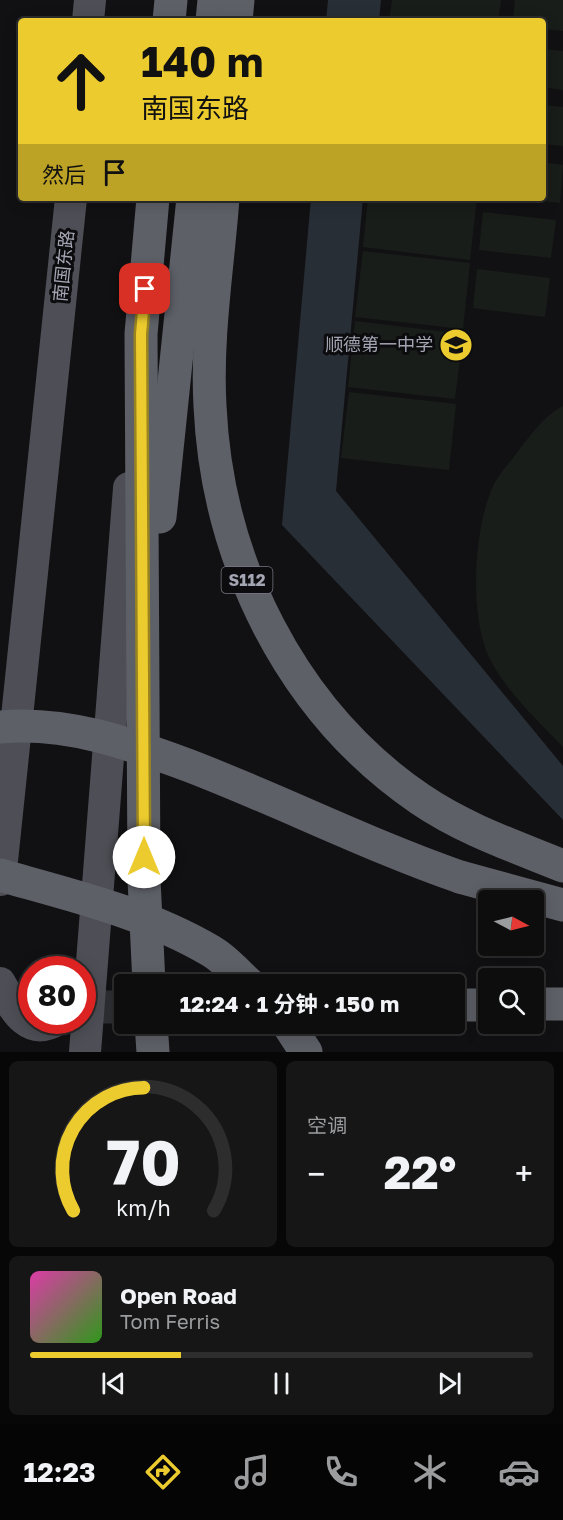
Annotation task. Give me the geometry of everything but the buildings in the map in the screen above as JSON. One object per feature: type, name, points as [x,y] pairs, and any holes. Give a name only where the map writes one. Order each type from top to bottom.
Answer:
[{"type":"highway","points":[[169,18],[171,0]]},
{"type":"highway","points":[[212,18],[214,0]]},
{"type":"highway","points":[[236,18],[238,0]]},
{"type":"highway","points":[[149,974],[144,879],[141,334],[153,201]]},
{"type":"highway","points":[[143,683],[194,201]]},
{"type":"highway","name":"S112","points":[[223,201],[210,405],[220,492],[255,600],[271,633],[303,683],[341,731],[375,764],[420,799],[467,827],[563,866]]},
{"type":"highway","points":[[0,727],[22,725],[66,728],[112,738],[220,778],[402,857],[460,878],[563,905]]},
{"type":"highway","points":[[0,875],[79,897],[172,930],[213,952],[238,974]]},
{"type":"highway","points":[[544,1004],[563,1004]]},
{"type":"highway","points":[[152,1034],[153,1052]]},
{"type":"highway","points":[[294,1034],[306,1052]]},
{"type":"main road","points":[[88,18],[90,0]]},
{"type":"main road","name":"南国东路","points":[[0,880],[71,201]]},
{"type":"main road","points":[[89,956],[141,334]]},
{"type":"main road","points":[[0,983],[18,1013]]},
{"type":"main road","points":[[85,1034],[85,1052]]},
{"type":"shaded area","points":[[328,0],[381,0],[379,18],[326,18]]},
{"type":"shaded area","points":[[392,0],[501,0],[498,18],[389,18]]},
{"type":"shaded area","points":[[515,0],[563,0],[563,31],[546,29],[546,18],[513,18]]},
{"type":"shaded area","points":[[546,49],[563,51],[563,90],[546,87]]},
{"type":"shaded area","points":[[546,105],[563,107],[563,146],[546,144]]},
{"type":"shaded area","points":[[546,162],[563,165],[560,203],[542,201],[546,201]]},
{"type":"shaded area","points":[[311,201],[363,201],[336,491],[563,766],[563,820],[282,525]]},
{"type":"shaded area","points":[[368,201],[477,201],[470,260],[363,247]]},
{"type":"shaded area","points":[[483,212],[556,220],[551,258],[479,250]]},
{"type":"shaded area","points":[[363,251],[470,263],[463,329],[355,317]]},
{"type":"shaded area","points":[[477,269],[550,278],[545,317],[473,308]]},
{"type":"shaded area","points":[[355,321],[463,334],[455,399],[348,387]]},
{"type":"shaded area","points":[[349,392],[456,404],[449,470],[341,458]]},
{"type":"shaded area","points":[[563,406],[563,747],[516,697],[492,663],[484,645],[479,623],[476,574],[481,524],[494,484],[540,424]]},
{"type":"tunnel","points":[[96,1007],[114,1007]]},
{"type":"place","name":"顺德第一中学","points":[[456,345]]},
{"type":"route","points":[[144,857],[141,334],[145,289]]}]
